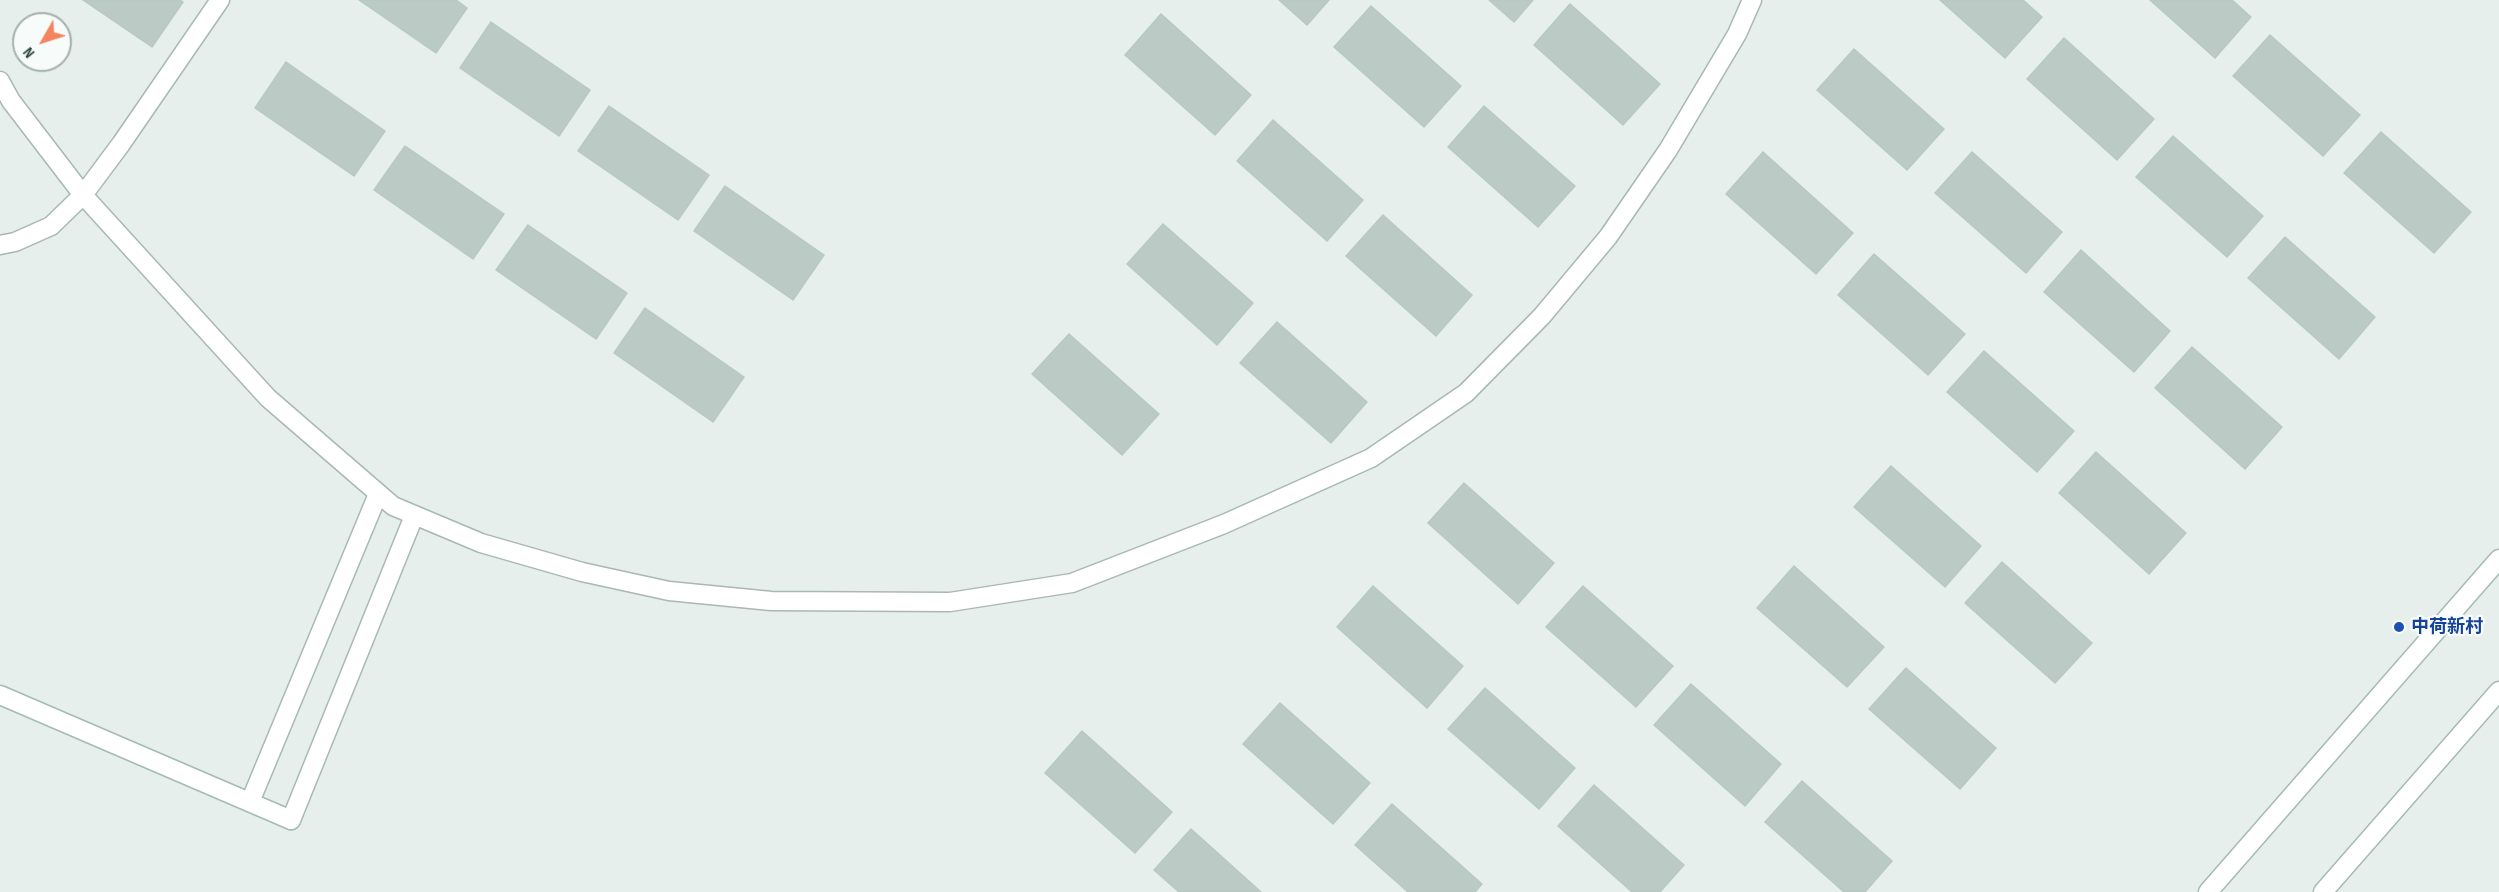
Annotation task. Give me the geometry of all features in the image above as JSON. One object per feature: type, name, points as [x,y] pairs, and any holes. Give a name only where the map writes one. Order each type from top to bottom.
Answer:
[{"type":"street","points":[[0,245],[15,242],[51,226],[83,195],[220,0]]},
{"type":"street","points":[[0,81],[11,101],[83,195],[268,398],[393,506],[481,543],[582,572],[669,591],[771,601],[950,602],[1072,583],[1224,524],[1371,458],[1466,393],[1542,316],[1608,237],[1668,150],[1737,34],[1752,0]]},
{"type":"street","points":[[250,802],[378,494]]},
{"type":"street","points":[[0,695],[291,819],[414,516]]},
{"type":"street","points":[[2208,892],[2499,559]]},
{"type":"street","points":[[2323,892],[2499,691]]},
{"type":"building","points":[[83,0],[180,0],[183,2],[152,47]]},
{"type":"building","points":[[359,0],[456,0],[467,8],[436,53]]},
{"type":"building","points":[[1279,0],[1329,0],[1307,25]]},
{"type":"building","points":[[1489,0],[1533,0],[1514,22]]},
{"type":"building","points":[[1940,0],[2023,0],[2042,17],[2005,58]]},
{"type":"building","points":[[2150,0],[2232,0],[2251,17],[2215,58]]},
{"type":"building","points":[[1570,4],[1660,84],[1623,125],[1534,45]]},
{"type":"building","points":[[1371,6],[1461,86],[1424,127],[1334,47]]},
{"type":"building","points":[[1161,14],[1251,95],[1215,135],[1125,55]]},
{"type":"building","points":[[491,22],[590,90],[559,136],[460,68]]},
{"type":"building","points":[[2270,35],[2360,115],[2323,156],[2233,76]]},
{"type":"building","points":[[2064,38],[2154,119],[2117,160],[2027,79]]},
{"type":"building","points":[[1854,49],[1944,129],[1907,170],[1817,90]]},
{"type":"building","points":[[286,62],[385,131],[354,176],[255,108]]},
{"type":"building","points":[[609,106],[709,175],[678,220],[578,151]]},
{"type":"building","points":[[1484,106],[1575,186],[1538,227],[1448,147]]},
{"type":"building","points":[[1273,120],[1363,200],[1327,241],[1237,161]]},
{"type":"building","points":[[2381,132],[2471,212],[2434,253],[2344,173]]},
{"type":"building","points":[[2173,136],[2263,216],[2227,257],[2136,177]]},
{"type":"building","points":[[405,146],[504,214],[473,259],[374,190]]},
{"type":"building","points":[[1763,152],[1853,233],[1816,274],[1726,194]]},
{"type":"building","points":[[1972,152],[2062,232],[2026,273],[1935,193]]},
{"type":"building","points":[[725,186],[824,255],[793,300],[694,231]]},
{"type":"building","points":[[1383,215],[1472,295],[1436,336],[1346,256]]},
{"type":"building","points":[[1163,224],[1253,303],[1217,345],[1127,264]]},
{"type":"building","points":[[528,225],[627,293],[596,339],[496,270]]},
{"type":"building","points":[[2285,237],[2375,317],[2339,359],[2248,278]]},
{"type":"building","points":[[2081,250],[2170,331],[2134,372],[2044,292]]},
{"type":"building","points":[[1874,254],[1965,334],[1928,375],[1838,295]]},
{"type":"building","points":[[645,308],[744,377],[713,422],[614,353]]},
{"type":"building","points":[[1277,322],[1367,402],[1331,443],[1240,363]]},
{"type":"building","points":[[1069,334],[1159,414],[1122,455],[1032,374]]},
{"type":"building","points":[[2192,347],[2282,427],[2245,469],[2155,388]]},
{"type":"building","points":[[1984,351],[2074,431],[2037,472],[1947,392]]},
{"type":"building","points":[[2096,452],[2186,533],[2149,574],[2059,493]]},
{"type":"building","points":[[1891,466],[1981,546],[1945,587],[1854,507]]},
{"type":"building","points":[[1464,483],[1554,563],[1518,604],[1428,523]]},
{"type":"building","points":[[2002,562],[2092,643],[2055,683],[1965,603]]},
{"type":"building","points":[[1794,566],[1884,647],[1847,687],[1757,608]]},
{"type":"building","points":[[1373,586],[1463,666],[1427,708],[1337,627]]},
{"type":"building","points":[[1583,586],[1673,666],[1636,707],[1546,627]]},
{"type":"building","points":[[1906,668],[1996,748],[1960,789],[1869,709]]},
{"type":"building","points":[[1691,684],[1781,764],[1745,806],[1654,725]]},
{"type":"building","points":[[1485,688],[1575,768],[1539,809],[1448,729]]},
{"type":"building","points":[[1280,703],[1370,783],[1333,824],[1243,744]]},
{"type":"building","points":[[1082,731],[1172,812],[1135,853],[1045,773]]},
{"type":"building","points":[[1802,781],[1892,861],[1865,892],[1844,892],[1765,822]]},
{"type":"building","points":[[1594,785],[1684,865],[1660,892],[1632,892],[1558,826]]},
{"type":"building","points":[[1392,804],[1482,884],[1475,892],[1408,892],[1355,845]]},
{"type":"building","points":[[1191,829],[1261,892],[1179,892],[1154,870]]},
{"type":"place","name":"中荷新村","points":[[2399,627]]}]
